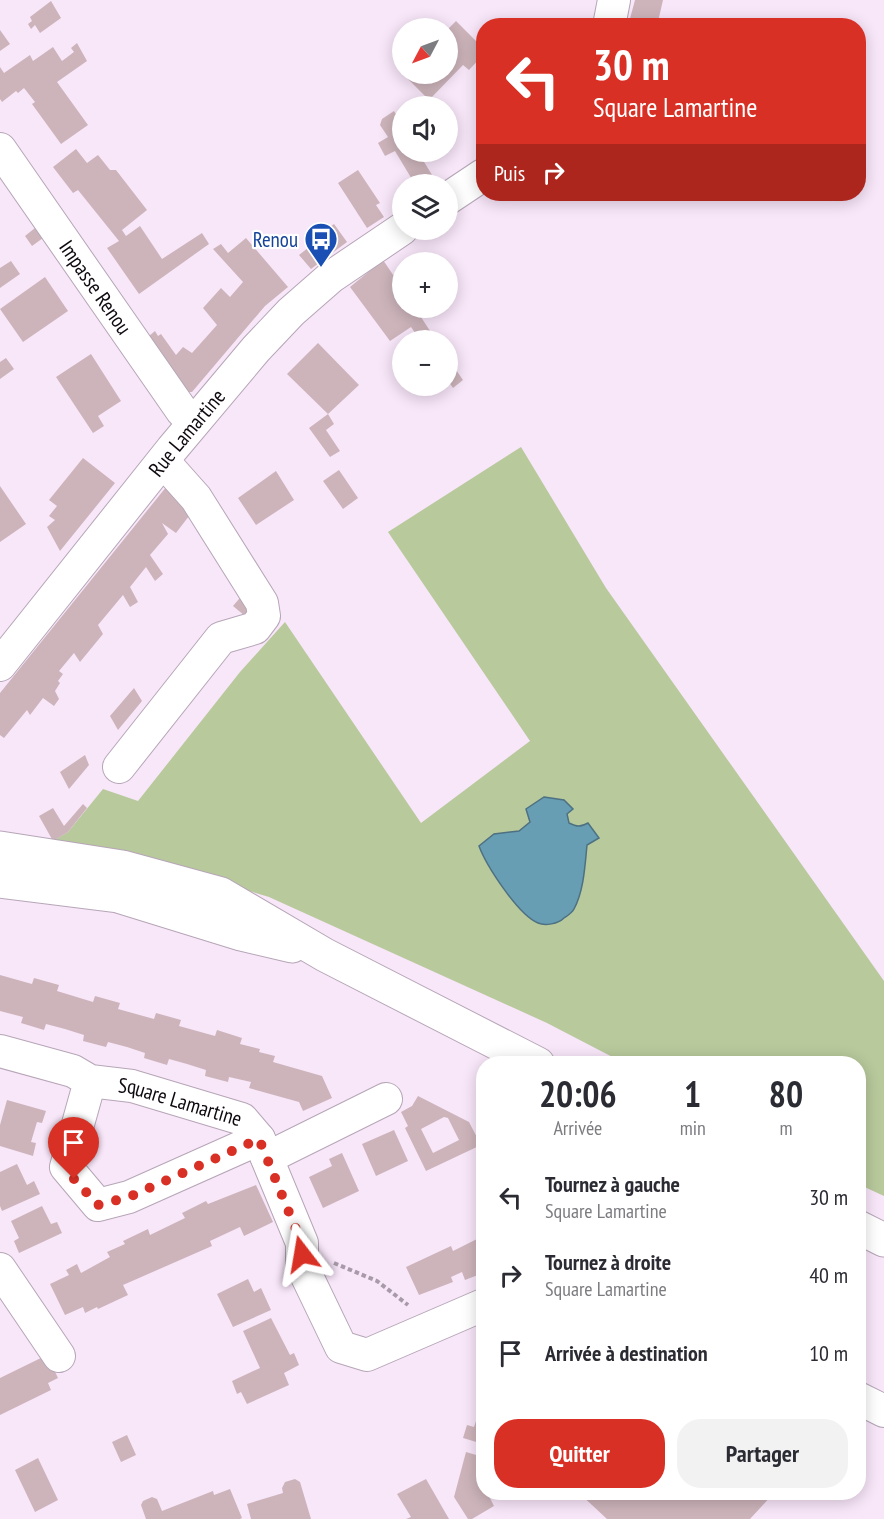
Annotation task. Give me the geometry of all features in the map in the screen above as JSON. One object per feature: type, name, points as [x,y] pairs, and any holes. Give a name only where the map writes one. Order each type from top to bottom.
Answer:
[{"type":"main road","points":[[0,848],[122,867],[221,894],[326,955],[522,1056]]},
{"type":"main road","points":[[0,881],[117,896],[241,934],[326,955]]},
{"type":"main road","points":[[866,1231],[884,1240]]},
{"type":"street","points":[[611,18],[614,0]]},
{"type":"street","name":"Impasse Renou","points":[[0,149],[182,411],[194,423]]},
{"type":"street","points":[[458,192],[476,180]]},
{"type":"street","name":"Rue Lamartine","points":[[0,665],[256,349],[291,312],[331,277],[392,236]]},
{"type":"street","points":[[119,767],[221,638],[255,628],[264,616],[262,603],[196,498],[163,461]]},
{"type":"street","name":"Square Lamartine","points":[[0,1051],[74,1071],[90,1081],[132,1086],[242,1119],[263,1149],[302,1244],[302,1266],[341,1347],[368,1355],[476,1308]]},
{"type":"street","name":"Square Lamartine","points":[[90,1081],[66,1167],[98,1205],[129,1197],[263,1149]]},
{"type":"street","points":[[263,1149],[386,1099]]},
{"type":"street","points":[[0,1269],[59,1356]]},
{"type":"street","points":[[866,1402],[884,1411]]},
{"type":"path","points":[[302,1254],[325,1259],[377,1281],[434,1327]]},
{"type":"green space","points":[[521,447],[606,588],[884,981],[884,1196],[866,1188],[866,1056],[611,1056],[547,1023],[269,897],[129,855],[49,843],[68,832],[103,789],[138,801],[240,672],[285,622],[421,823],[530,741],[388,532]]},
{"type":"water","points":[[544,797],[564,800],[573,809],[567,814],[569,823],[579,826],[588,823],[599,838],[587,845],[582,886],[574,909],[561,920],[548,924],[538,923],[530,918],[512,900],[495,877],[479,846],[494,834],[519,831],[530,822],[526,809]]},
{"type":"building","points":[[635,0],[663,0],[659,18],[630,18]]},
{"type":"building","points":[[51,1],[61,18],[40,33],[35,25],[31,29],[28,24],[32,21],[30,17]]},
{"type":"building","points":[[458,23],[476,41],[476,62],[469,70],[463,65],[458,70]]},
{"type":"building","points":[[0,30],[10,44],[0,51]]},
{"type":"building","points":[[77,43],[87,61],[57,82],[88,125],[61,144],[32,104],[35,102],[24,88],[2,102],[0,99],[0,67],[4,73],[30,55],[33,61],[53,47],[62,61],[74,52],[71,48]]},
{"type":"building","points":[[413,84],[445,84],[433,96],[425,96]]},
{"type":"building","points":[[392,112],[392,152],[385,156],[378,143],[388,137],[380,125],[382,119]]},
{"type":"building","points":[[76,149],[87,163],[98,155],[110,170],[116,170],[147,210],[122,230],[126,236],[140,226],[162,259],[202,233],[209,244],[139,294],[107,248],[119,241],[78,190],[73,193],[53,167]]},
{"type":"building","points":[[402,162],[424,162],[431,174],[409,174]]},
{"type":"building","points":[[358,170],[380,203],[376,205],[384,217],[367,228],[338,183]]},
{"type":"building","points":[[334,224],[347,242],[311,269],[299,255],[313,244],[311,240]]},
{"type":"building","points":[[35,228],[43,238],[32,246],[25,236]]},
{"type":"building","points":[[246,238],[288,287],[265,306],[192,392],[188,392],[149,336],[155,331],[158,336],[161,334],[176,355],[183,347],[192,353],[217,325],[203,308],[221,288],[230,297],[243,282],[213,249],[221,244],[228,253]]},
{"type":"building","points":[[383,260],[392,273],[392,318],[422,318],[429,330],[413,330],[411,327],[406,330],[392,330],[390,341],[350,287]]},
{"type":"building","points":[[11,261],[20,274],[0,288],[0,268]]},
{"type":"building","points":[[45,277],[68,311],[23,342],[0,309]]},
{"type":"building","points":[[318,343],[359,385],[328,414],[287,374]]},
{"type":"building","points":[[91,354],[121,401],[98,416],[104,426],[93,433],[56,377]]},
{"type":"building","points":[[6,358],[14,369],[0,379],[0,362]]},
{"type":"building","points":[[458,373],[463,380],[458,384]]},
{"type":"building","points":[[328,414],[334,424],[326,430],[340,451],[330,457],[309,428]]},
{"type":"building","points":[[83,458],[115,483],[60,551],[47,527],[55,520],[49,516],[57,506],[49,500]]},
{"type":"building","points":[[339,470],[358,498],[343,509],[323,481]]},
{"type":"building","points":[[276,471],[294,500],[256,525],[238,498]]},
{"type":"building","points":[[171,481],[189,516],[176,533],[162,523],[168,534],[150,555],[163,574],[155,581],[146,567],[130,587],[138,602],[130,607],[123,595],[98,625],[103,634],[80,662],[74,653],[59,671],[63,674],[55,691],[59,699],[54,706],[43,698],[30,715],[27,710],[4,738],[0,735],[0,693]]},
{"type":"building","points":[[0,486],[26,524],[0,542]]},
{"type":"building","points":[[244,593],[256,603],[245,616],[233,606]]},
{"type":"building","points":[[134,688],[142,701],[118,730],[110,716]]},
{"type":"building","points":[[85,755],[89,765],[69,789],[60,772]]},
{"type":"building","points":[[83,804],[87,808],[68,832],[53,841],[39,816],[53,808],[64,826]]},
{"type":"building","points":[[0,975],[32,984],[34,978],[59,985],[57,991],[93,1002],[95,996],[120,1003],[118,1009],[154,1019],[156,1013],[181,1020],[179,1026],[215,1036],[217,1030],[242,1038],[240,1044],[275,1056],[273,1062],[322,1076],[332,1098],[303,1111],[299,1102],[249,1088],[251,1082],[229,1077],[228,1082],[205,1076],[206,1070],[187,1064],[169,1059],[167,1065],[144,1058],[145,1053],[127,1047],[108,1042],[106,1047],[83,1041],[84,1035],[65,1029],[46,1024],[44,1030],[21,1023],[23,1017],[0,1011]]},
{"type":"building","points":[[418,1096],[469,1122],[476,1135],[476,1147],[426,1171],[405,1128],[408,1126],[401,1112],[412,1106]],"holes":[[[444,1117],[448,1118],[459,1140],[433,1153],[421,1129]]]},
{"type":"building","points":[[7,1100],[46,1111],[42,1123],[37,1122],[31,1142],[36,1143],[33,1156],[0,1146],[0,1125]]},
{"type":"building","points":[[394,1130],[408,1161],[376,1176],[362,1144]]},
{"type":"building","points":[[342,1153],[359,1191],[323,1208],[309,1177],[332,1166],[329,1159]]},
{"type":"building","points":[[17,1164],[27,1185],[34,1181],[40,1194],[2,1211],[0,1172]]},
{"type":"building","points":[[256,1185],[273,1222],[244,1236],[240,1227],[210,1241],[212,1246],[123,1285],[128,1295],[98,1309],[97,1307],[85,1313],[83,1307],[65,1315],[50,1284],[69,1275],[66,1270],[77,1264],[81,1273],[110,1257],[107,1252],[125,1244],[123,1241],[148,1229],[150,1235],[185,1218],[182,1213],[206,1201],[208,1204]]},
{"type":"building","points":[[42,1206],[51,1224],[57,1222],[62,1233],[19,1253],[14,1241],[19,1238],[11,1221]]},
{"type":"building","points":[[476,1240],[476,1276],[465,1280],[462,1272],[451,1277],[453,1282],[419,1295],[406,1267],[451,1246],[453,1251]]},
{"type":"building","points":[[248,1279],[254,1292],[261,1288],[271,1310],[233,1327],[217,1294]]},
{"type":"building","points":[[271,1318],[290,1355],[294,1353],[299,1365],[284,1373],[289,1385],[247,1404],[241,1392],[237,1394],[232,1381],[260,1368],[243,1331]]},
{"type":"building","points":[[47,1355],[58,1378],[48,1383],[51,1390],[0,1415],[0,1378]]},
{"type":"building","points":[[476,1421],[476,1442],[463,1438],[467,1425],[474,1427]]},
{"type":"building","points":[[127,1435],[136,1455],[121,1462],[112,1442]]},
{"type":"building","points":[[466,1452],[476,1455],[476,1500],[491,1500],[494,1506],[468,1519],[454,1497]]},
{"type":"building","points":[[38,1458],[58,1500],[35,1512],[15,1470]]},
{"type":"building","points":[[295,1479],[300,1482],[311,1519],[251,1519],[247,1504],[283,1493],[282,1488],[285,1482]]},
{"type":"building","points":[[426,1479],[449,1519],[406,1519],[411,1517],[397,1494]]},
{"type":"building","points":[[230,1489],[242,1518],[240,1519],[146,1519],[141,1505],[143,1501],[152,1497],[157,1499],[162,1511],[213,1491],[214,1495]]},
{"type":"building","points":[[587,1500],[767,1500],[750,1519],[607,1519]]},
{"type":"place","name":"Renou","points":[[321,268]]},
{"type":"route","points":[[74,1179],[98,1205],[129,1197],[259,1139],[302,1244],[302,1254]]}]
